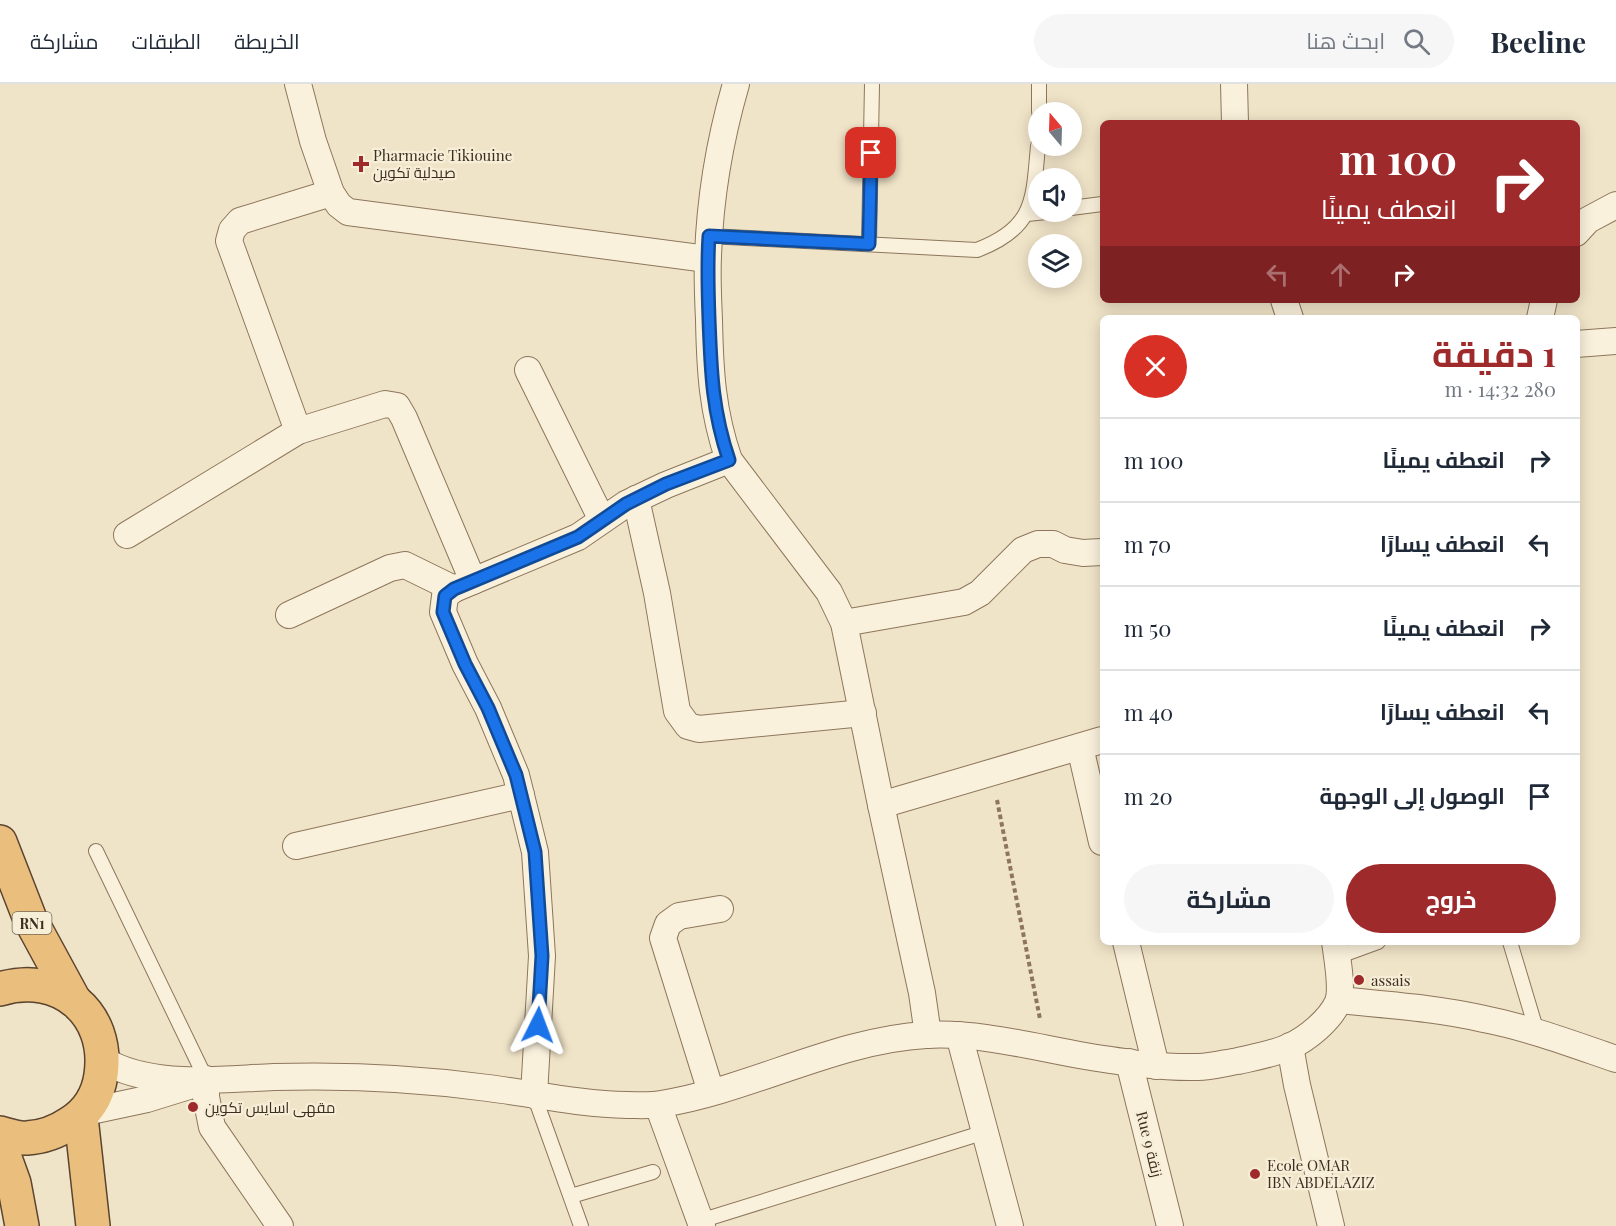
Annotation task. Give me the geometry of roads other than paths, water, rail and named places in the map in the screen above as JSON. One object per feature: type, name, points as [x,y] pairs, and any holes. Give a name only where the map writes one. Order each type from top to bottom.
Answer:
[{"type":"highway","name":"RN1","points":[[0,842],[30,919],[74,1000]]},
{"type":"highway","name":"RN1","points":[[0,989],[27,984],[52,988],[74,1000],[88,1014],[98,1031],[104,1060],[99,1089],[83,1114]]},
{"type":"highway","points":[[22,1226],[14,1183],[1,1146],[55,1133],[83,1114],[93,1226]]},
{"type":"street","points":[[298,84],[313,141],[331,193],[339,205],[348,212],[708,247]]},
{"type":"street","points":[[736,84],[721,146],[708,247],[711,382],[720,434],[729,460],[829,592],[844,623],[922,993],[928,1035]]},
{"type":"street","points":[[1234,84],[1235,120]]},
{"type":"street","points":[[298,431],[229,241],[232,230],[240,221],[331,193]]},
{"type":"street","points":[[1580,229],[1588,220],[1616,205]]},
{"type":"street","points":[[1580,344],[1616,341]]},
{"type":"street","points":[[528,370],[602,520]]},
{"type":"street","points":[[127,535],[298,431],[385,404],[397,406],[405,418],[464,585]]},
{"type":"street","points":[[534,1095],[542,956],[535,852],[516,775],[488,708],[465,664],[443,612],[445,596],[464,585],[578,537],[636,499],[666,484],[729,460]]},
{"type":"street","points":[[636,499],[657,594],[677,711],[688,726],[699,729],[863,713]]},
{"type":"street","points":[[844,623],[964,602],[980,593],[1023,550],[1038,543],[1053,544],[1065,550],[1083,553],[1100,552]]},
{"type":"street","points":[[289,615],[390,568],[405,565],[464,585]]},
{"type":"street","points":[[881,805],[1091,743],[1100,824]]},
{"type":"street","points":[[296,846],[521,795]]},
{"type":"street","points":[[711,1092],[663,938],[668,924],[679,916],[720,909]]},
{"type":"street","points":[[1127,945],[1156,1066]]},
{"type":"street","points":[[104,1060],[125,1072],[137,1075],[206,1080],[331,1076],[397,1078],[487,1088],[594,1104],[658,1105],[711,1092],[836,1053],[902,1037],[928,1035],[959,1035],[1156,1066],[1202,1067],[1265,1056],[1290,1046],[1324,1022],[1339,1000],[1336,950]]},
{"type":"street","points":[[1339,1000],[1484,1018],[1558,1038],[1616,1059]]},
{"type":"street","points":[[959,1035],[1010,1226]]},
{"type":"street","points":[[1290,1046],[1297,1086],[1331,1226]]},
{"type":"street","name":"Rue 9 زنقة","points":[[1129,1062],[1170,1226]]},
{"type":"street","points":[[83,1114],[147,1099],[206,1080]]},
{"type":"street","points":[[206,1080],[206,1097],[212,1127],[280,1226]]},
{"type":"street","points":[[658,1105],[701,1223]]},
{"type":"lane","points":[[869,244],[873,84]]},
{"type":"lane","points":[[1039,84],[1039,102]]},
{"type":"lane","points":[[708,247],[869,244],[977,250],[998,242],[1015,229],[1027,214],[1033,198],[1037,156]]},
{"type":"lane","points":[[1082,207],[1100,204]]},
{"type":"lane","points":[[96,851],[206,1080]]},
{"type":"lane","points":[[1336,950],[1362,945]]},
{"type":"lane","points":[[1511,945],[1537,1032]]},
{"type":"lane","points":[[534,1095],[581,1226]]},
{"type":"lane","points":[[701,1223],[985,1132]]},
{"type":"lane","points":[[571,1196],[653,1172]]},
{"type":"place","name":"Pharmacie Tikiouine صيدلية تكوين","points":[[361,164]]},
{"type":"place","name":"assais","points":[[1359,980]]},
{"type":"place","name":"مقهى اسايس تكوين","points":[[193,1107]]},
{"type":"place","name":"Ecole OMAR IBN ABDELAZIZ","points":[[1255,1174]]}]
